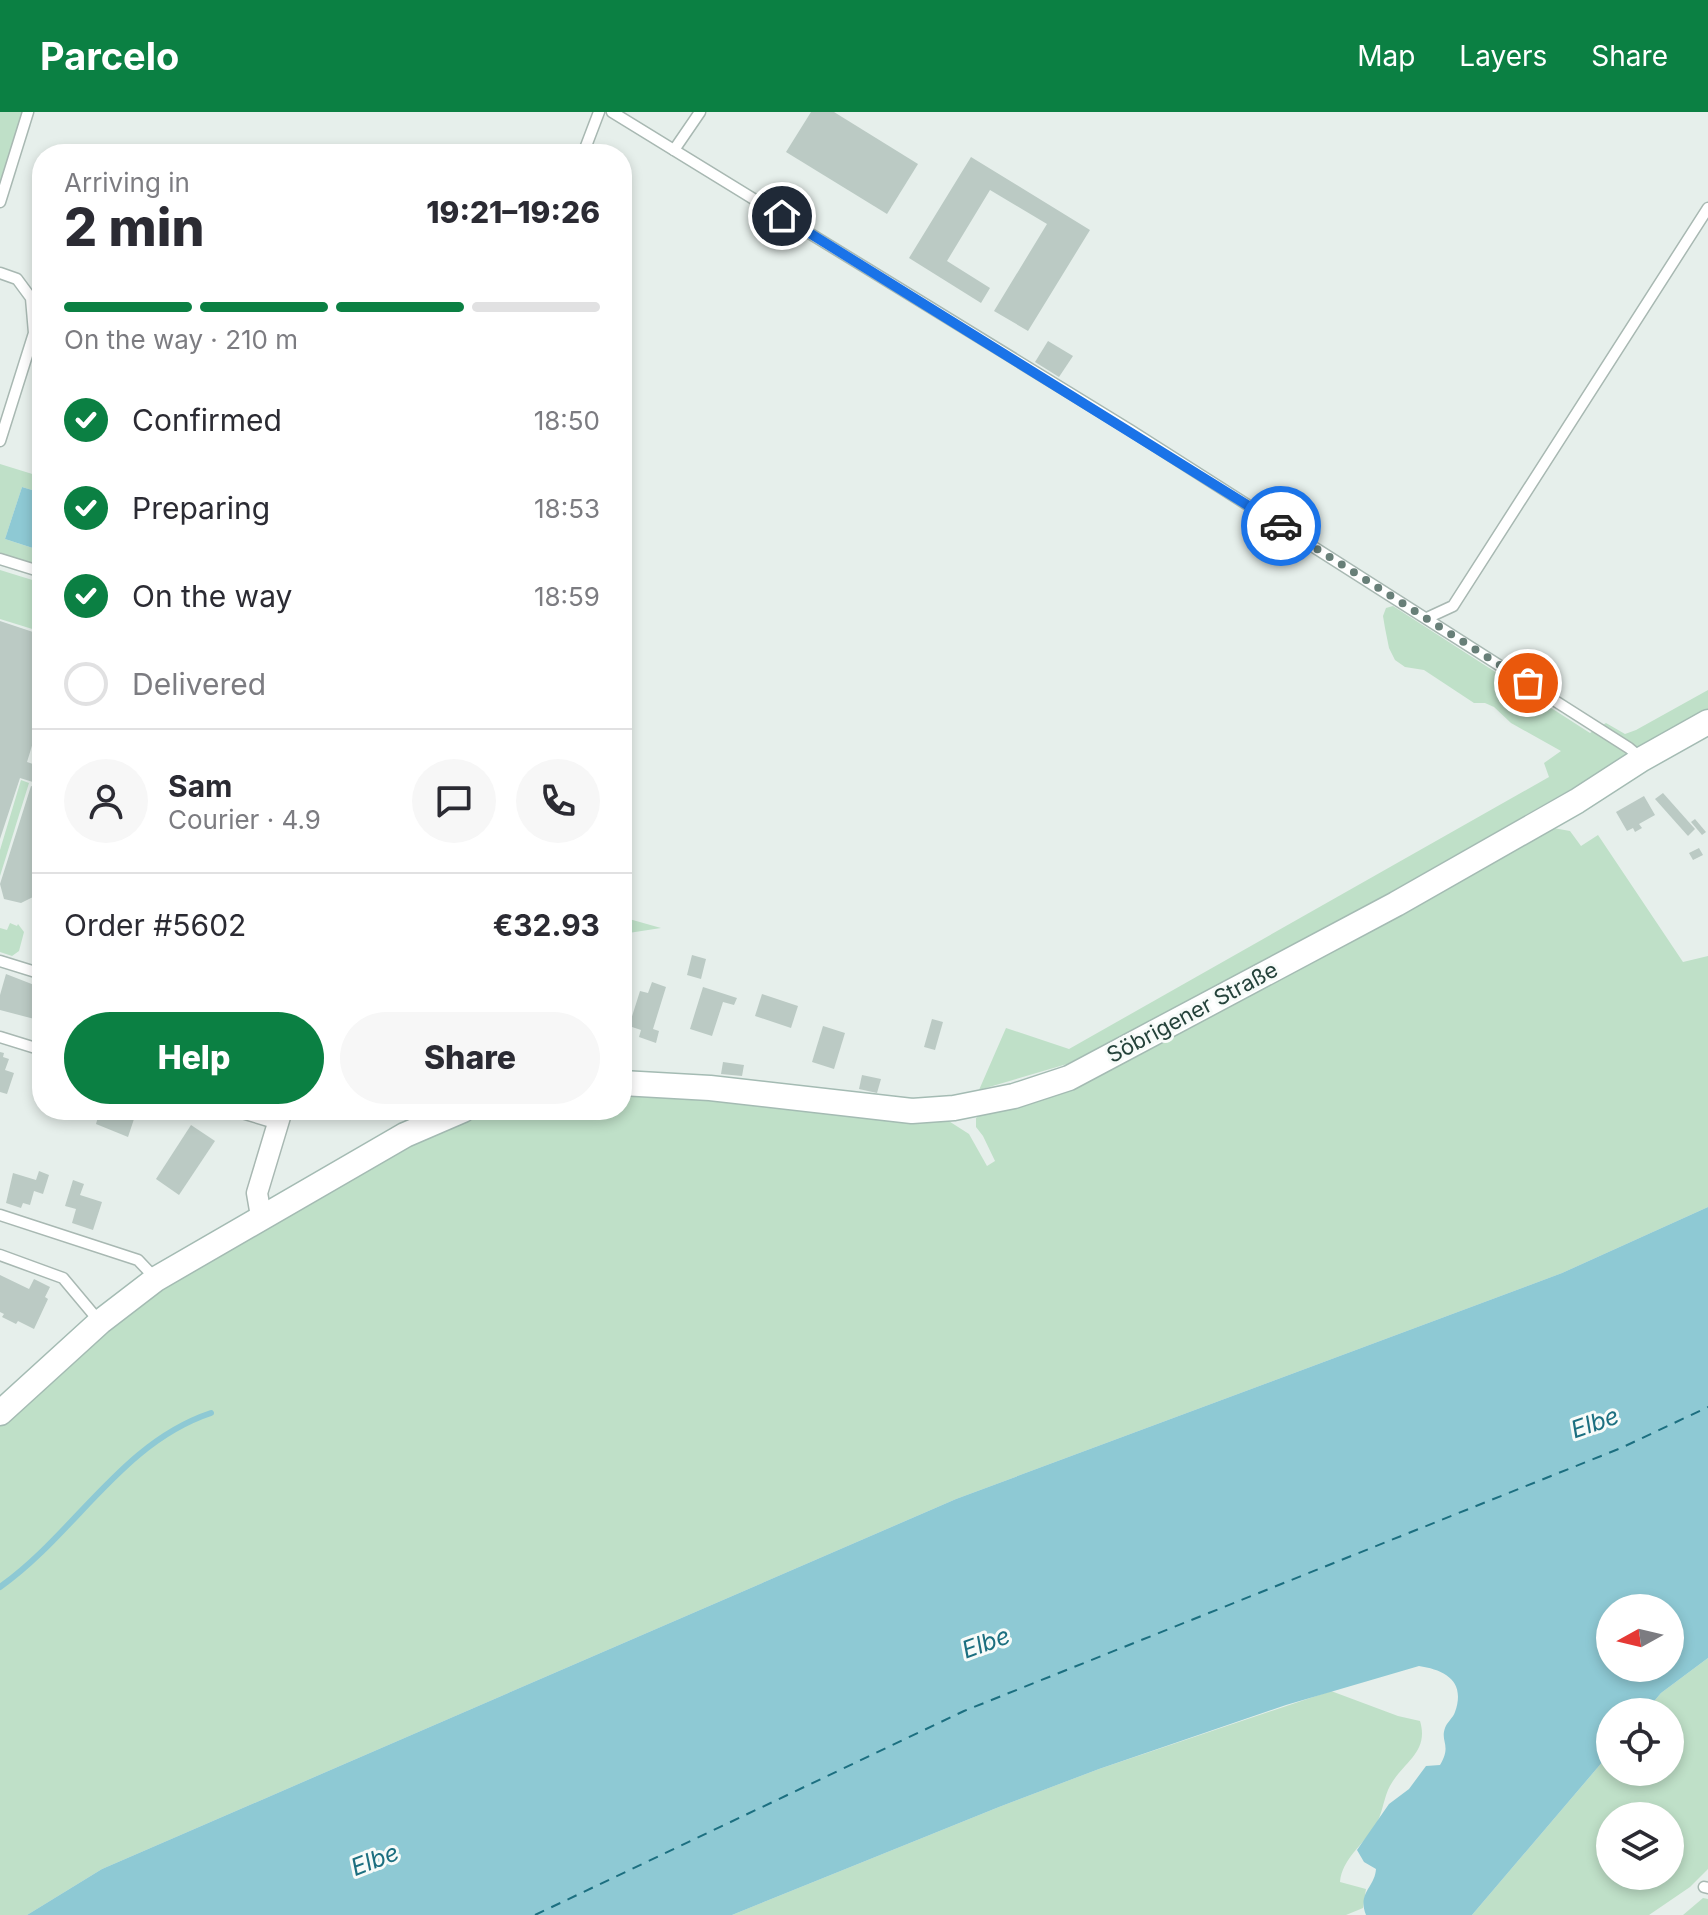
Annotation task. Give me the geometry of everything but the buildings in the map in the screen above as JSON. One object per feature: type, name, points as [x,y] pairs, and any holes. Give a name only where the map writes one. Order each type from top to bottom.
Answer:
[{"type":"street","name":"Söbrigener Straße","points":[[632,1084],[784,1096],[894,1110],[954,1108],[1014,1096],[1069,1078],[1396,904],[1708,722]]},
{"type":"street","points":[[261,1216],[257,1193],[279,1120]]},
{"type":"street","points":[[0,1413],[100,1322],[156,1279],[405,1135],[440,1120]]},
{"type":"lane","points":[[0,202],[28,112]]},
{"type":"lane","points":[[587,144],[599,112]]},
{"type":"lane","points":[[612,112],[1120,423],[1642,759]]},
{"type":"lane","points":[[674,150],[700,112]]},
{"type":"lane","points":[[1427,618],[1453,606],[1708,208]]},
{"type":"lane","points":[[0,273],[17,279],[31,298],[32,310]]},
{"type":"lane","points":[[0,441],[32,339]]},
{"type":"lane","points":[[0,559],[32,569]]},
{"type":"lane","points":[[0,961],[32,971]]},
{"type":"lane","points":[[0,1037],[32,1047]]},
{"type":"lane","points":[[0,1215],[138,1260],[156,1279]]},
{"type":"lane","points":[[0,1255],[63,1278],[100,1322]]},
{"type":"green space","points":[[0,112],[22,112],[0,185]]},
{"type":"green space","points":[[0,464],[32,474],[32,490],[22,487],[5,539],[32,548],[32,564],[0,553]]},
{"type":"green space","points":[[0,570],[32,580],[32,629],[0,619]]},
{"type":"green space","points":[[1393,606],[1590,733],[1606,723],[1625,734],[1636,730],[1708,690],[1708,711],[1391,892],[1194,998],[1067,1064],[979,1090],[1006,1028],[1069,1049],[1549,777],[1544,763],[1561,751],[1511,723],[1494,707],[1474,703],[1424,670],[1405,667],[1395,660],[1389,648],[1383,616],[1386,608]]},
{"type":"green space","points":[[21,780],[29,783],[0,876],[0,850]]},
{"type":"green space","points":[[1548,827],[1570,831],[1581,846],[1598,835],[1683,962],[1708,956],[1708,1207],[1562,1273],[956,1499],[102,1869],[27,1915],[0,1915],[0,1425],[160,1284],[406,1143],[464,1120],[632,1120],[632,1092],[944,1118],[969,1134],[987,1166],[995,1161],[976,1127],[976,1118]]},
{"type":"green space","points":[[632,920],[661,928],[632,932]]},
{"type":"green space","points":[[10,923],[18,924],[24,932],[19,951],[12,956],[0,952],[0,928],[7,930]]},
{"type":"green space","points":[[1708,1658],[1708,1869],[1690,1887],[1649,1915],[1472,1915],[1596,1769],[1596,1786],[1684,1786],[1684,1698],[1657,1698],[1676,1682],[1684,1682],[1684,1676]]},
{"type":"green space","points":[[1331,1691],[1420,1721],[1422,1732],[1417,1750],[1388,1790],[1375,1826],[1345,1866],[1340,1882],[1366,1889],[1363,1908],[1346,1915],[732,1915],[1099,1769]]},
{"type":"green space","points":[[1703,1898],[1708,1899],[1708,1915],[1683,1915]]},
{"type":"water","points":[[22,487],[32,490],[32,548],[5,539]]},
{"type":"water","name":"Elbe","points":[[1708,1207],[1708,1658],[1684,1676],[1684,1594],[1596,1594],[1596,1682],[1676,1682],[1657,1698],[1596,1698],[1596,1769],[1472,1915],[1366,1915],[1364,1907],[1376,1869],[1364,1862],[1357,1850],[1389,1804],[1409,1789],[1426,1766],[1440,1765],[1446,1748],[1445,1728],[1458,1701],[1458,1692],[1451,1679],[1419,1666],[1286,1705],[1099,1769],[732,1915],[27,1915],[102,1869],[956,1499],[1562,1273]]},
{"type":"waterway","points":[[0,1587],[52,1542],[124,1467],[179,1427],[211,1413]]},
{"type":"ferry route","points":[[535,1915],[964,1711],[1621,1448],[1708,1407]]},
{"type":"way so far","points":[[1281,526],[1528,683]]},
{"type":"route","points":[[782,216],[1120,423],[1281,526]]}]
